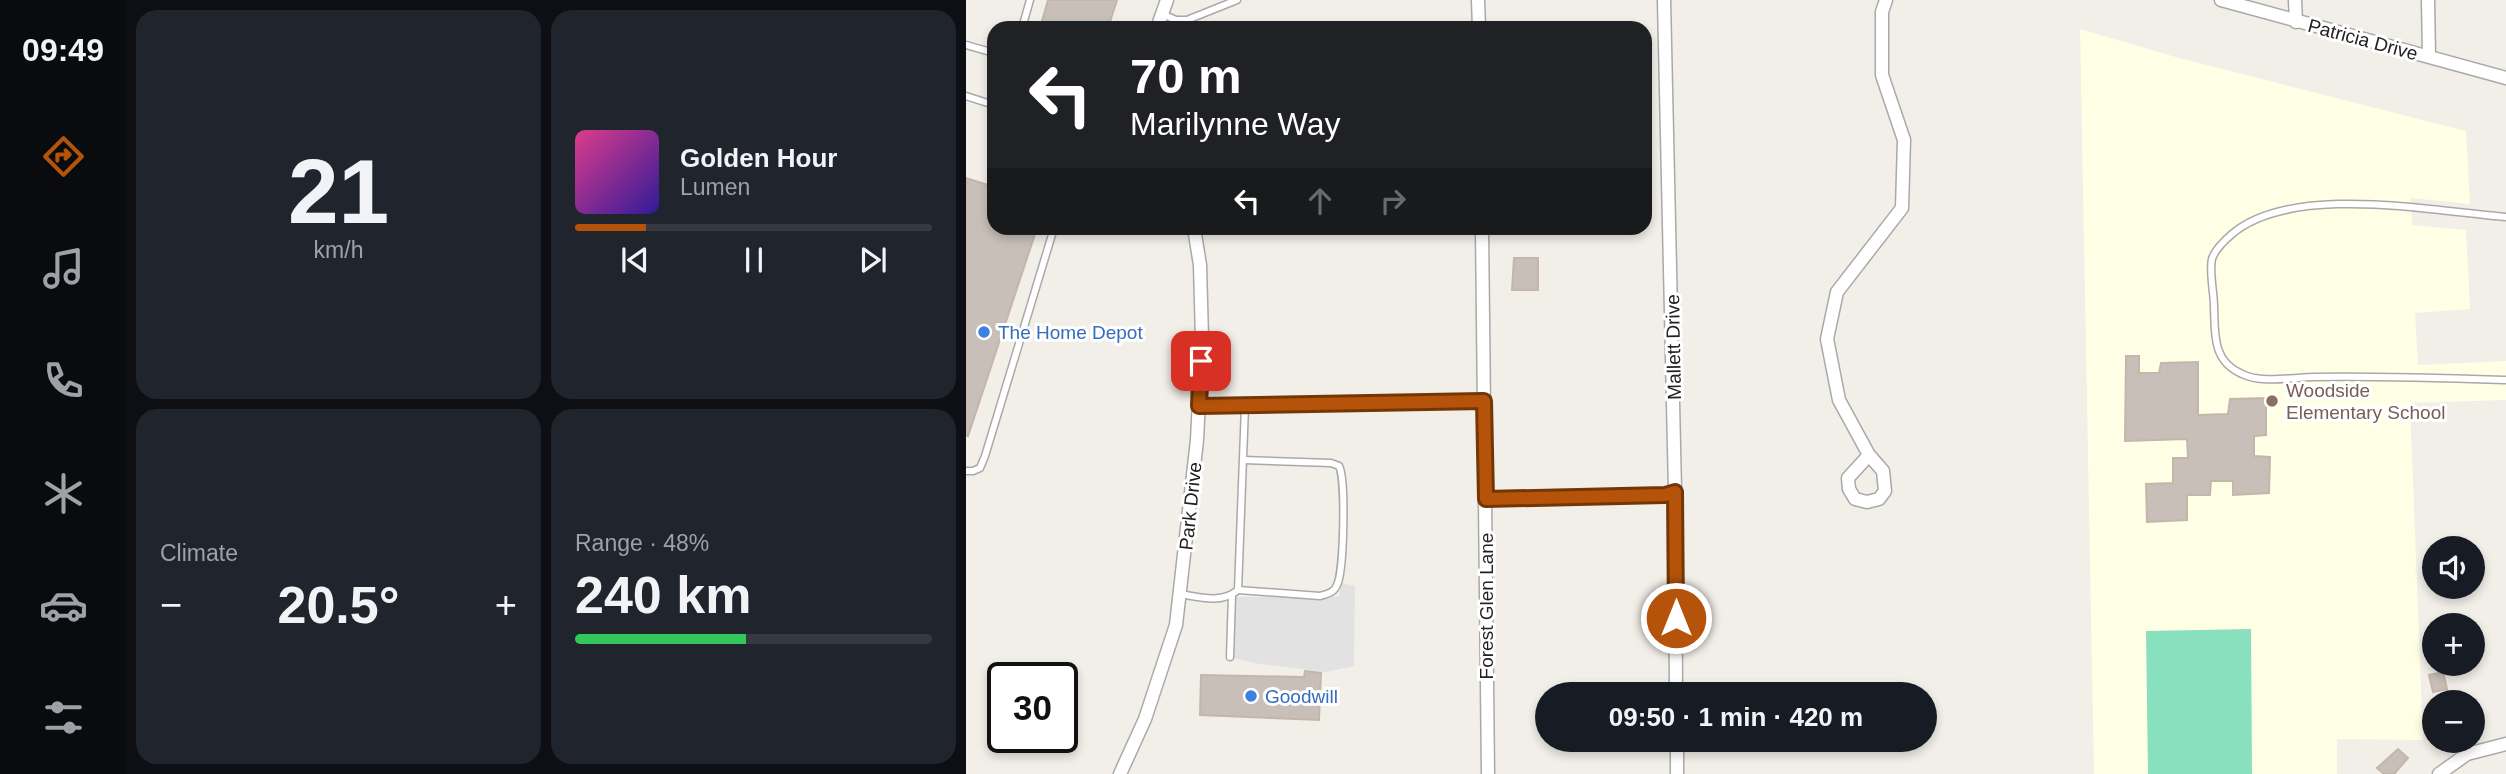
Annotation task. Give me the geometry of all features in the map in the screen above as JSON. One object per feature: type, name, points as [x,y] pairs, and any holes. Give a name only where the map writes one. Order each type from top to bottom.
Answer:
[{"type":"street","points":[[1160,21],[1167,0]]},
{"type":"street","points":[[1478,0],[1479,21]]},
{"type":"street","name":"Mallett Drive","points":[[1664,0],[1675,492],[1676,682]]},
{"type":"street","points":[[1869,455],[1839,400],[1828,339],[1837,292],[1902,208],[1904,141],[1882,75],[1882,12],[1886,0]]},
{"type":"street","name":"Patricia Drive","points":[[2221,0],[2506,78]]},
{"type":"street","points":[[2295,0],[2296,22]]},
{"type":"street","points":[[2428,0],[2429,56]]},
{"type":"street","name":"Park Drive","points":[[1120,774],[1149,707],[1176,625],[1199,406],[1202,339],[1200,265],[1195,235]]},
{"type":"street","name":"Forest Glen Lane","points":[[1482,235],[1489,774]]},
{"type":"street","points":[[1199,406],[1484,401]]},
{"type":"street","points":[[1486,499],[1665,495],[1675,492]]},
{"type":"street","points":[[2440,774],[2467,754],[2506,744]]},
{"type":"street","points":[[1676,752],[1677,774]]},
{"type":"lane","points":[[1024,21],[1030,0]]},
{"type":"lane","points":[[1162,15],[1176,20],[1187,20],[1237,0]]},
{"type":"lane","points":[[966,46],[987,51]]},
{"type":"lane","points":[[966,96],[987,103]]},
{"type":"lane","points":[[2506,217],[2349,203],[2288,208],[2263,216],[2240,228],[2223,242],[2213,259],[2215,344],[2226,366],[2244,375],[2262,379],[2314,377],[2506,380]]},
{"type":"lane","points":[[966,471],[980,468],[985,456],[1052,235]]},
{"type":"lane","points":[[1238,590],[1245,406]]},
{"type":"lane","points":[[1180,594],[1222,598],[1238,590],[1309,596],[1329,594],[1336,588],[1340,576],[1342,544],[1343,485],[1339,466],[1331,463],[1244,460]]},
{"type":"lane","points":[[1230,657],[1232,595]]},
{"type":"shaded area","name":"Woodside Elementary School","points":[[2080,29],[2179,58],[2466,131],[2470,204],[2411,198],[2412,225],[2466,230],[2470,309],[2415,313],[2418,365],[2506,361],[2506,400],[2410,403],[2422,740],[2337,739],[2337,774],[2094,774]]},
{"type":"shaded area","points":[[1342,583],[1355,586],[1354,666],[1326,672],[1253,663],[1232,657],[1236,597],[1339,597]]},
{"type":"green space","points":[[2251,629],[2252,774],[2148,774],[2146,631]]},
{"type":"building","points":[[1048,0],[1117,0],[1110,21],[1042,21]]},
{"type":"building","name":"The Home Depot","points":[[966,178],[987,185],[987,235],[1035,235],[966,436]]},
{"type":"building","points":[[1514,258],[1538,258],[1538,290],[1512,290]]},
{"type":"building","points":[[2126,356],[2139,356],[2139,373],[2159,373],[2161,363],[2198,362],[2198,415],[2228,414],[2230,399],[2266,398],[2266,435],[2254,436],[2254,456],[2270,457],[2269,493],[2233,495],[2233,481],[2211,481],[2210,495],[2187,495],[2187,520],[2147,522],[2146,484],[2173,483],[2173,458],[2188,458],[2187,439],[2125,441]]},
{"type":"building","points":[[1305,671],[1321,673],[1319,720],[1200,715],[1201,675],[1304,677]]},
{"type":"building","points":[[2429,676],[2444,676],[2447,689],[2433,690]]},
{"type":"building","points":[[2398,749],[2408,758],[2394,774],[2384,774],[2377,768]]},
{"type":"place","name":"The Home Depot","points":[[984,332]]},
{"type":"place","name":"Woodside Elementary School","points":[[2272,401]]},
{"type":"place","name":"Goodwill","points":[[1251,696]]},
{"type":"route","points":[[1201,361],[1199,406],[1484,401],[1486,499],[1665,495],[1675,492],[1676,618]]}]
